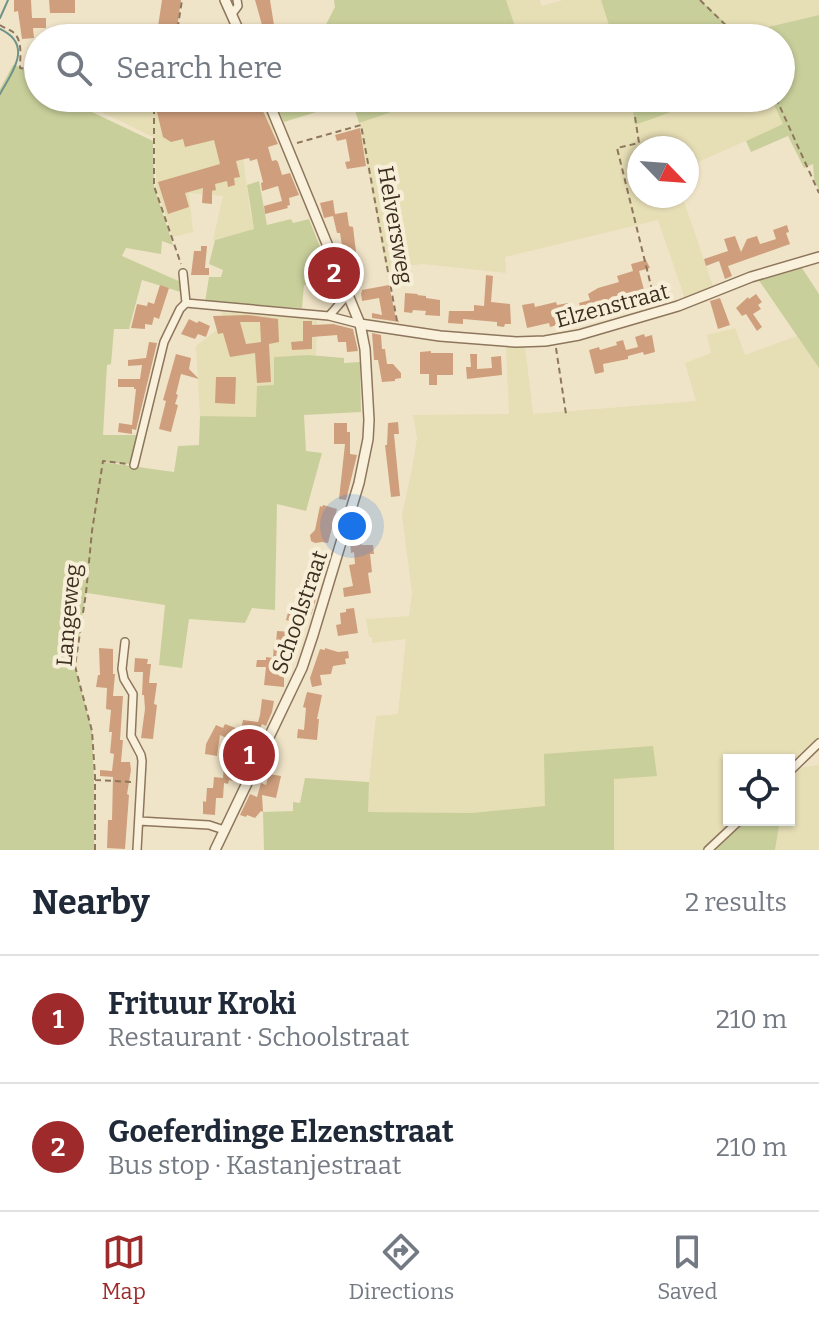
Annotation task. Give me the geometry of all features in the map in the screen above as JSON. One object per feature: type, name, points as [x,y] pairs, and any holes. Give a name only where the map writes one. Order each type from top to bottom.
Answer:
[{"type":"street","points":[[225,0],[236,24]]},
{"type":"street","points":[[232,14],[238,6],[237,0]]},
{"type":"street","name":"Schoolstraat","points":[[215,850],[302,668],[359,483],[368,439],[365,349],[360,324],[273,112]]},
{"type":"street","name":"Elzenstraat","points":[[360,324],[440,336],[516,342],[555,339],[658,312],[751,277],[819,257]]},
{"type":"street","points":[[183,273],[186,303]]},
{"type":"street","points":[[329,316],[349,293]]},
{"type":"street","points":[[186,303],[329,316],[360,324]]},
{"type":"street","points":[[134,465],[164,342],[186,303]]},
{"type":"street","points":[[125,642],[122,669],[133,694],[131,736],[141,755],[137,850]]},
{"type":"street","points":[[795,766],[819,743]]},
{"type":"street","points":[[139,821],[209,825],[224,830]]},
{"type":"street","points":[[708,850],[734,826]]},
{"type":"path","points":[[178,24],[182,0]]},
{"type":"path","points":[[700,0],[725,24]]},
{"type":"path","points":[[0,25],[18,38],[20,68],[24,69]]},
{"type":"path","points":[[154,112],[154,186],[183,273]]},
{"type":"path","points":[[782,112],[819,193]]},
{"type":"path","points":[[635,117],[639,143],[617,148],[658,312]]},
{"type":"path","name":"Helversweg","points":[[287,146],[361,125],[397,330]]},
{"type":"path","points":[[555,339],[566,414]]},
{"type":"path","name":"Langeweg","points":[[95,850],[92,731],[75,666],[103,461],[134,465]]},
{"type":"path","points":[[95,780],[141,783]]},
{"type":"shaded area","points":[[506,0],[540,0],[542,6],[563,0],[601,0],[609,24],[514,24]]},
{"type":"shaded area","points":[[700,0],[819,0],[819,15],[781,24],[726,24]]},
{"type":"shaded area","points":[[101,112],[268,112],[276,130],[241,141],[255,229],[213,240],[223,196],[189,193],[193,232],[173,237],[156,187],[155,138]]},
{"type":"shaded area","points":[[392,112],[633,112],[635,124],[669,112],[778,112],[784,124],[699,162],[699,136],[627,136],[627,208],[686,208],[714,289],[685,299],[658,220],[505,257],[506,273],[423,264],[386,268],[359,123]]},
{"type":"shaded area","points":[[222,312],[317,320],[316,355],[274,357],[274,385],[256,418],[200,416],[196,346],[221,327]]},
{"type":"shaded area","points":[[735,328],[745,355],[797,336],[819,368],[819,737],[795,761],[795,754],[723,754],[723,826],[728,826],[702,850],[614,850],[614,779],[654,746],[545,806],[471,813],[367,812],[376,716],[398,714],[406,639],[372,643],[366,619],[409,616],[412,593],[402,515],[417,438],[413,415],[509,414],[506,346],[525,346],[533,414],[696,401],[685,363],[711,353],[707,335]]},
{"type":"shaded area","points":[[819,765],[819,850],[775,850],[779,826],[795,826],[795,771]]},
{"type":"green space","points":[[334,0],[506,0],[514,24],[326,24],[335,7]]},
{"type":"green space","points":[[601,0],[700,0],[726,24],[609,24]]},
{"type":"green space","points":[[819,15],[819,191],[813,164],[804,168],[788,136],[751,152],[746,141],[783,124],[777,112],[795,112],[795,24],[781,24]]},
{"type":"green space","points":[[13,65],[24,68],[24,112],[92,112],[153,141],[154,186],[173,245],[162,241],[161,254],[126,248],[122,256],[183,283],[184,293],[142,280],[129,329],[114,329],[111,364],[107,365],[103,435],[139,435],[132,464],[102,462],[174,472],[178,446],[199,445],[200,416],[256,417],[257,386],[274,385],[274,357],[309,355],[344,358],[344,363],[360,362],[361,412],[304,415],[306,451],[322,453],[306,511],[277,504],[275,610],[252,608],[245,623],[189,619],[182,668],[159,665],[165,605],[86,591],[75,666],[92,731],[94,850],[0,850],[0,89]]},
{"type":"green space","points":[[279,112],[316,112],[284,122]]},
{"type":"green space","points":[[356,112],[392,112],[359,123]]},
{"type":"green space","points":[[633,112],[671,112],[635,125]]},
{"type":"green space","points":[[259,181],[267,225],[291,219],[293,223],[309,219],[336,287],[304,285],[302,308],[205,302],[209,277],[221,277],[223,270],[209,264],[215,240],[254,229],[247,185]]},
{"type":"green space","points":[[800,265],[819,294],[819,368],[758,279]]},
{"type":"green space","points":[[653,746],[657,776],[614,779],[614,850],[264,850],[263,812],[293,811],[293,802],[300,803],[305,778],[369,782],[368,812],[471,813],[545,806],[544,754]]},
{"type":"green space","points":[[739,826],[779,826],[775,850],[713,850]]},
{"type":"building","points":[[14,0],[31,0],[32,18],[46,18],[46,24],[24,24],[22,39],[18,11],[14,12]]},
{"type":"building","points":[[49,0],[75,0],[75,13],[50,13]]},
{"type":"building","points":[[162,0],[181,0],[178,24],[158,24]]},
{"type":"building","points":[[255,0],[270,0],[274,24],[262,24]]},
{"type":"building","points":[[157,112],[263,112],[278,144],[268,147],[272,161],[278,162],[282,175],[290,173],[299,195],[289,198],[288,208],[265,214],[264,206],[282,201],[278,186],[262,191],[257,159],[250,161],[249,158],[236,161],[240,177],[234,178],[235,185],[228,187],[227,181],[215,184],[212,204],[202,203],[203,188],[185,193],[189,207],[168,214],[158,182],[220,164],[214,140],[185,147],[183,139],[171,142],[163,137]]},
{"type":"building","points":[[360,128],[366,166],[347,169],[345,162],[350,161],[346,139],[337,141],[335,135]]},
{"type":"building","points":[[333,200],[335,214],[347,212],[361,268],[346,270],[340,233],[337,233],[333,216],[324,218],[320,203]]},
{"type":"building","points":[[787,225],[790,244],[728,266],[732,276],[725,279],[719,261],[706,266],[704,259],[728,251],[724,239],[735,236],[741,252],[747,239],[757,236],[760,244],[776,239],[773,230]]},
{"type":"building","points":[[201,246],[207,246],[205,268],[209,268],[209,275],[191,275],[194,251],[201,251]]},
{"type":"building","points":[[646,260],[650,268],[639,271],[647,301],[636,304],[635,299],[581,311],[579,303],[590,300],[588,294],[619,282],[617,276],[633,271],[631,264]]},
{"type":"building","points":[[486,275],[493,276],[491,302],[510,304],[511,324],[504,327],[497,326],[497,322],[463,319],[463,324],[448,323],[449,311],[474,311],[474,305],[484,306]]},
{"type":"building","points":[[160,285],[169,288],[159,319],[154,317],[152,325],[145,324],[145,329],[131,328],[137,304],[154,304]]},
{"type":"building","points":[[389,285],[396,319],[400,322],[372,318],[372,313],[382,315],[379,298],[362,301],[362,290]]},
{"type":"building","points":[[405,293],[440,300],[440,316],[425,315],[426,311],[404,312]]},
{"type":"building","points":[[756,294],[762,302],[758,305],[761,309],[753,314],[762,327],[757,331],[746,314],[742,316],[736,308]]},
{"type":"building","points":[[720,298],[730,325],[718,329],[710,301]]},
{"type":"building","points":[[556,302],[557,305],[568,303],[571,321],[550,327],[549,323],[527,328],[522,305],[534,303],[535,307]]},
{"type":"building","points":[[248,315],[278,319],[279,342],[269,344],[271,382],[257,383],[255,353],[230,357],[223,333],[218,334],[213,316]],"holes":[[[240,322],[260,322],[261,342],[246,344]]]},
{"type":"building","points":[[189,319],[210,326],[206,337],[198,334],[195,339],[181,334]]},
{"type":"building","points":[[303,321],[312,321],[312,325],[333,324],[353,329],[358,351],[347,352],[346,342],[338,342],[337,335],[312,337],[312,349],[292,350],[291,342],[303,341]]},
{"type":"building","points":[[372,333],[381,335],[387,364],[393,364],[401,373],[401,378],[382,382],[378,360],[374,360]]},
{"type":"building","points":[[644,334],[645,337],[652,335],[655,352],[644,355],[643,352],[603,364],[604,372],[595,374],[589,350],[617,345],[616,342],[623,340],[626,350],[638,347],[635,337]]},
{"type":"building","points":[[149,342],[157,343],[136,430],[132,429],[132,434],[118,432],[119,423],[132,425],[136,389],[118,387],[118,379],[140,379],[142,365],[128,366],[128,360],[146,358]]},
{"type":"building","points":[[420,352],[453,353],[453,375],[437,375],[437,385],[429,385],[429,374],[420,374]]},
{"type":"building","points":[[176,354],[191,358],[189,369],[199,379],[181,374],[171,432],[159,429],[166,401],[163,400]]},
{"type":"building","points":[[470,354],[477,354],[477,369],[492,368],[491,357],[501,356],[502,375],[467,379],[466,367],[471,367]]},
{"type":"building","points":[[216,377],[236,377],[235,404],[215,403]]},
{"type":"building","points":[[398,422],[399,434],[394,434],[400,496],[391,497],[385,445],[388,423]]},
{"type":"building","points":[[334,423],[347,423],[350,454],[357,455],[346,500],[339,499],[345,444],[334,444]]},
{"type":"building","points":[[320,506],[337,509],[328,543],[315,543],[310,535],[315,530]]},
{"type":"building","points":[[361,539],[362,545],[373,545],[374,554],[370,554],[372,572],[368,573],[371,593],[344,597],[343,588],[353,586],[349,565],[355,564],[350,540]]},
{"type":"building","points":[[308,596],[316,599],[311,615],[304,613],[298,624],[286,620],[289,609],[299,612]]},
{"type":"building","points":[[354,608],[358,633],[338,636],[336,625],[341,624],[340,613]]},
{"type":"building","points":[[277,631],[293,632],[292,658],[281,657],[280,673],[284,674],[284,687],[264,685],[266,667],[256,667],[257,660],[273,658]]},
{"type":"building","points":[[99,648],[113,649],[113,696],[123,696],[121,762],[130,762],[131,770],[125,849],[107,848],[108,820],[112,820],[113,777],[100,776],[100,770],[112,771],[114,754],[110,753],[111,710],[106,709],[107,688],[96,687],[100,675]]},
{"type":"building","points":[[320,649],[348,651],[349,658],[345,659],[346,664],[333,666],[331,674],[320,675],[322,685],[312,687],[310,678]]},
{"type":"building","points":[[135,658],[148,659],[147,664],[151,664],[149,683],[157,683],[153,739],[141,738],[145,709],[143,672],[134,672]]},
{"type":"building","points":[[307,692],[322,695],[317,740],[297,738],[298,729],[304,730],[306,708],[303,707]]},
{"type":"building","points":[[262,699],[274,701],[272,712],[249,750],[254,751],[240,781],[235,779],[224,783],[223,798],[216,798],[215,815],[203,814],[207,788],[213,788],[214,777],[223,778],[224,766],[228,768],[239,744],[220,735],[217,756],[205,754],[206,744],[216,725],[223,728],[225,724],[241,730],[243,720],[258,722]]},
{"type":"building","points":[[269,774],[281,776],[276,798],[262,795],[263,812],[255,818],[240,815],[250,794],[257,797],[261,783],[266,785]]},
{"type":"waterway","points":[[0,18],[8,0]]},
{"type":"waterway","points":[[0,29],[10,35],[18,51],[14,68],[0,94]]},
{"type":"place","name":"Goeferdinge Elzenstraat","points":[[334,273]]},
{"type":"place","name":"Frituur Kroki","points":[[249,755]]}]
